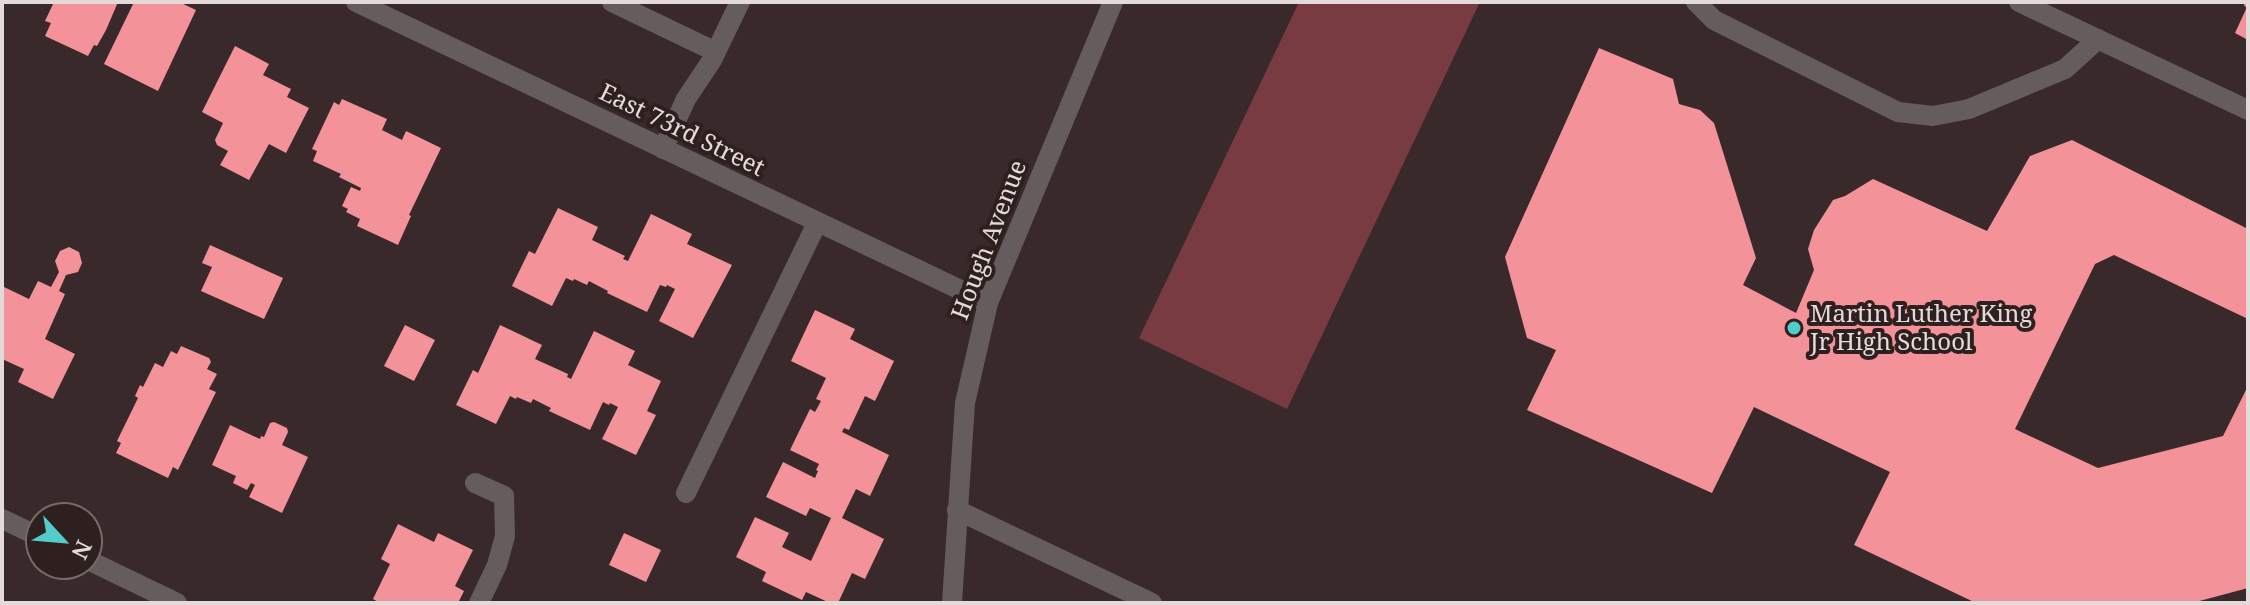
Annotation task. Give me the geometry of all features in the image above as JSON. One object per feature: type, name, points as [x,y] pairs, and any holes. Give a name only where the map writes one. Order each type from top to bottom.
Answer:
[{"type":"street","name":"East 73rd Street","points":[[356,2],[988,303]]},
{"type":"street","points":[[612,2],[716,52]]},
{"type":"street","points":[[663,149],[686,99],[716,52],[740,2]]},
{"type":"street","name":"Hough Avenue","points":[[952,603],[965,403],[988,303],[1113,2]]},
{"type":"street","points":[[1696,2],[1714,20],[1898,112],[1933,116],[1969,109],[2065,69],[2098,39]]},
{"type":"street","points":[[2019,2],[2248,110]]},
{"type":"street","points":[[686,493],[817,223]]},
{"type":"street","points":[[475,483],[504,496],[505,536],[497,565],[479,603]]},
{"type":"street","points":[[957,510],[1152,603]]},
{"type":"street","points":[[2,519],[24,529]]},
{"type":"street","points":[[104,568],[177,603]]},
{"type":"shaded area","points":[[1299,2],[1480,2],[1287,409],[1139,338]]},
{"type":"building","points":[[54,2],[118,2],[106,30],[88,56],[45,36],[51,23],[45,21]]},
{"type":"building","points":[[134,2],[179,2],[196,10],[158,91],[104,64]]},
{"type":"building","points":[[2248,2],[2248,40],[2235,33],[2247,7],[2244,6]]},
{"type":"building","points":[[235,46],[269,64],[263,75],[291,89],[287,97],[309,108],[286,153],[269,144],[249,180],[220,165],[228,151],[217,145],[215,140],[223,123],[202,112]]},
{"type":"building","name":"Martin Luther King Jr High School","points":[[1599,48],[1673,79],[1679,104],[1700,110],[1714,123],[1756,258],[1743,285],[1796,313],[1814,270],[1808,249],[1814,230],[1833,200],[1873,179],[1987,231],[2030,156],[2072,140],[2248,229],[2248,319],[2114,255],[2095,264],[2015,429],[2098,468],[2223,436],[2248,386],[2248,588],[2192,603],[1976,603],[1854,545],[1890,472],[1754,407],[1712,493],[1527,410],[1556,350],[1527,338],[1505,257]]},
{"type":"building","points":[[342,99],[387,119],[382,130],[402,140],[406,131],[441,148],[398,245],[357,226],[360,219],[346,212],[348,209],[342,206],[351,187],[360,191],[361,188],[313,161],[317,151],[312,149],[334,102],[339,105]]},
{"type":"building","points":[[558,208],[598,227],[592,240],[625,256],[623,259],[628,261],[651,214],[692,234],[687,244],[732,265],[693,338],[659,321],[675,289],[667,285],[660,285],[647,312],[589,281],[587,285],[566,278],[552,306],[512,286],[529,251],[535,254]]},
{"type":"building","points":[[210,245],[283,278],[264,319],[201,291],[212,267],[202,263]]},
{"type":"building","points":[[69,247],[79,252],[82,263],[78,272],[66,275],[59,291],[65,294],[45,339],[75,354],[53,399],[18,382],[24,369],[2,359],[2,286],[29,299],[38,281],[51,287],[59,272],[55,261],[60,251]]},
{"type":"building","points":[[815,310],[855,329],[850,339],[894,361],[875,401],[865,396],[849,430],[844,428],[842,432],[889,455],[870,496],[856,489],[842,518],[884,539],[865,579],[852,573],[838,603],[830,603],[806,592],[802,600],[762,581],[766,572],[736,557],[755,517],[789,533],[782,547],[811,561],[831,518],[810,508],[806,516],[766,497],[783,462],[815,478],[818,471],[819,464],[790,450],[810,409],[815,412],[821,401],[816,399],[826,378],[791,361]]},
{"type":"building","points":[[405,325],[435,340],[414,381],[384,366]]},
{"type":"building","points":[[500,325],[542,345],[535,359],[568,374],[567,377],[571,379],[594,331],[635,351],[628,365],[661,381],[647,411],[656,415],[636,455],[602,439],[618,407],[610,403],[603,402],[590,430],[549,411],[551,408],[533,399],[531,403],[510,396],[496,424],[456,405],[473,370],[478,373]]},
{"type":"building","points":[[181,346],[209,358],[211,362],[207,369],[217,374],[209,389],[216,392],[178,470],[173,467],[168,478],[116,453],[121,443],[117,441],[138,398],[135,396],[140,385],[143,387],[155,363],[163,367],[171,351],[177,354]]},
{"type":"building","points":[[270,423],[287,428],[282,445],[308,457],[282,513],[249,497],[255,485],[251,483],[247,490],[233,483],[236,476],[212,465],[230,425],[260,439]]},
{"type":"building","points":[[398,524],[434,542],[438,533],[473,550],[455,586],[464,591],[458,603],[380,603],[373,599],[390,564],[381,559]]},
{"type":"building","points":[[624,533],[661,550],[646,582],[609,565]]},
{"type":"place","name":"Martin Luther King Jr High School","points":[[1794,328]]}]
